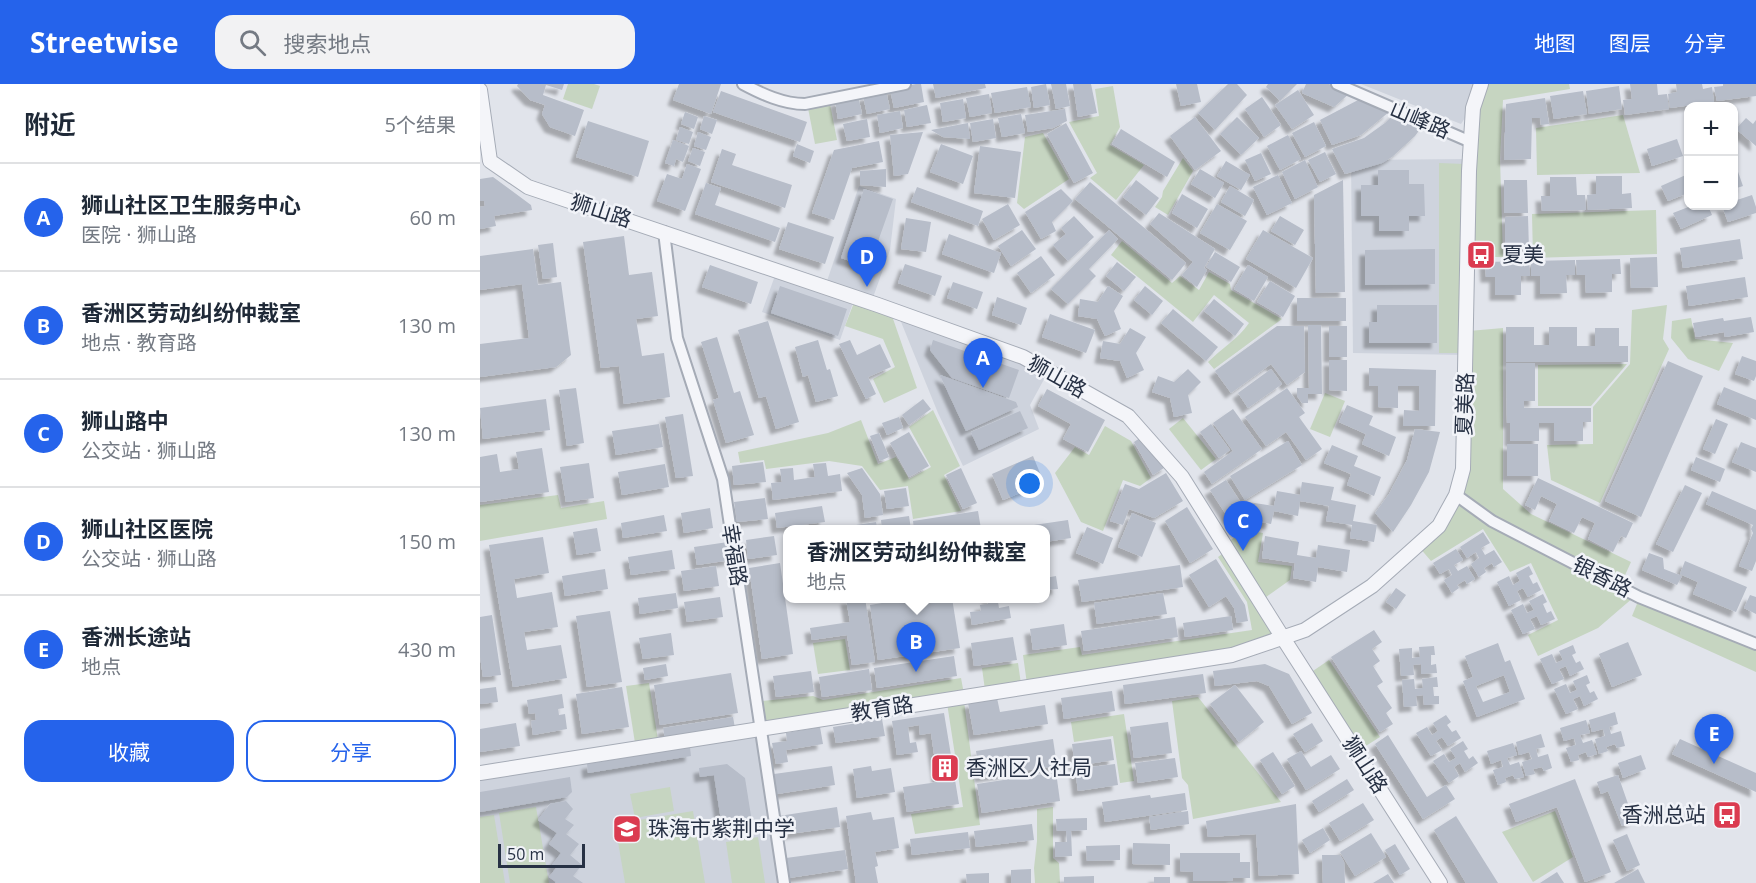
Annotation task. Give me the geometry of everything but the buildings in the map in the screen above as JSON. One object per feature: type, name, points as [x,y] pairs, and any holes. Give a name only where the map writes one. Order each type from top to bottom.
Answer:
[{"type":"street","points":[[743,84],[777,99],[805,104],[905,84]]},
{"type":"street","name":"山峰路","points":[[1337,84],[1471,142]]},
{"type":"street","name":"夏美路","points":[[1283,638],[1305,630],[1372,586],[1439,526],[1456,495],[1463,469],[1469,171],[1473,108],[1481,84]]},
{"type":"street","name":"狮山路","points":[[480,90],[490,161],[528,187],[896,311],[1023,357],[1128,416],[1182,477],[1440,883]]},
{"type":"street","name":"幸福路","points":[[664,232],[677,338],[723,479],[784,883]]},
{"type":"street","name":"银香路","points":[[1456,495],[1492,521],[1639,597],[1756,644]]},
{"type":"street","name":"教育路","points":[[480,773],[1232,655],[1283,638]]},
{"type":"shaded area","points":[[1361,84],[1479,84],[1472,107],[1461,124]]},
{"type":"shaded area","points":[[1469,159],[1465,355],[1353,353],[1351,160]]},
{"type":"shaded area","points":[[859,186],[896,199],[890,250],[871,303],[855,297],[840,340],[762,312],[777,270],[825,287]]},
{"type":"shaded area","points":[[897,312],[1048,372],[1030,405],[1039,429],[963,466],[938,413]]},
{"type":"shaded area","name":"珠海市紫荆中学","points":[[760,729],[783,883],[480,883],[480,775]]},
{"type":"green space","points":[[568,84],[600,86],[592,109],[563,99]]},
{"type":"green space","points":[[1487,84],[1569,84],[1570,89],[1503,100],[1500,158],[1503,257],[1471,257],[1479,109]]},
{"type":"green space","points":[[1113,86],[1120,127],[1110,145],[1144,165],[1116,200],[1090,178],[1097,173],[1069,122],[1099,116],[1095,89]]},
{"type":"green space","points":[[830,104],[837,140],[815,144],[808,108]]},
{"type":"green space","points":[[1623,115],[1640,173],[1537,175],[1536,128]]},
{"type":"green space","points":[[1043,133],[1069,179],[1024,209],[1017,203],[1025,137]]},
{"type":"green space","points":[[1183,158],[1193,171],[1168,215],[1155,207]]},
{"type":"green space","points":[[1439,163],[1464,164],[1464,353],[1439,353]]},
{"type":"green space","points":[[1656,210],[1657,254],[1533,258],[1532,214]]},
{"type":"green space","points":[[1122,241],[1172,283],[1180,276],[1199,290],[1209,272],[1230,284],[1231,290],[1282,319],[1214,369],[1208,362],[1235,339],[1249,323],[1214,295],[1193,322],[1111,255]]},
{"type":"green space","points":[[855,300],[891,313],[917,388],[884,403],[873,379],[895,367],[883,339],[845,326]]},
{"type":"green space","points":[[1667,305],[1663,339],[1669,349],[1600,503],[1551,480],[1547,445],[1593,444],[1593,407],[1630,364],[1632,310]]},
{"type":"green space","points":[[1691,318],[1695,339],[1733,343],[1719,371],[1688,359],[1671,338],[1672,321]]},
{"type":"green space","points":[[1503,328],[1503,489],[1531,514],[1631,562],[1621,584],[1495,520],[1459,493],[1469,331]]},
{"type":"green space","points":[[1627,364],[1591,406],[1538,406],[1538,365]]},
{"type":"green space","points":[[1325,393],[1345,401],[1330,437],[1310,429]]},
{"type":"green space","points":[[933,410],[960,466],[944,475],[961,511],[913,519],[908,486],[880,490],[862,466],[829,461],[766,469],[764,460],[740,463],[738,452],[828,433],[861,420],[878,464],[896,457],[909,479],[931,467],[909,427]]},
{"type":"green space","points":[[1183,418],[1216,459],[1201,470],[1169,429]]},
{"type":"green space","points":[[1105,426],[1131,441],[1151,478],[1140,486],[1123,480],[1103,531],[1081,522],[1055,473],[1075,447],[1089,455]]},
{"type":"green space","points":[[558,495],[561,508],[604,501],[607,519],[480,541],[480,505]]},
{"type":"green space","points":[[1457,499],[1634,597],[1598,628],[1538,656],[1528,635],[1558,620],[1531,563],[1510,572],[1483,529],[1431,561],[1419,547]]},
{"type":"green space","points":[[1246,530],[1263,533],[1258,562],[1292,566],[1290,580],[1262,600],[1226,543]]},
{"type":"green space","points":[[1225,552],[1280,637],[1232,652],[1027,684],[1023,655],[1080,647],[1082,655],[1252,630],[1247,602],[1218,557]]},
{"type":"green space","points":[[1639,599],[1756,646],[1756,672],[1632,616]]},
{"type":"green space","points":[[845,639],[850,670],[818,674],[813,643]]},
{"type":"green space","points":[[1329,660],[1380,737],[1361,749],[1310,673]]},
{"type":"green space","points":[[1018,663],[1021,684],[985,690],[982,668]]},
{"type":"green space","points":[[961,678],[964,694],[765,724],[761,701],[813,696],[823,700]]},
{"type":"green space","points":[[649,683],[658,740],[635,743],[626,686]]},
{"type":"green space","points":[[1198,697],[1281,802],[1193,819],[1188,785],[1182,778],[1172,701]]},
{"type":"green space","points":[[964,701],[980,825],[915,834],[911,814],[963,807],[947,703]]},
{"type":"green space","points":[[1124,714],[1134,781],[1120,783],[1113,736],[1074,742],[1071,722]]},
{"type":"green space","points":[[670,787],[674,811],[635,818],[630,794]]},
{"type":"green space","points":[[536,807],[549,883],[510,883],[499,813]]},
{"type":"green space","points":[[1053,807],[1053,858],[1059,863],[1060,883],[1035,883],[1037,809]]},
{"type":"green space","points":[[693,811],[705,883],[625,883],[615,824]]},
{"type":"green space","points":[[1555,811],[1573,857],[1533,882],[1502,832]]},
{"type":"green space","points":[[494,815],[505,883],[480,883],[480,817]]},
{"type":"green space","points":[[758,837],[765,883],[732,883],[726,842]]},
{"type":"place","name":"夏美","points":[[1481,255]]},
{"type":"place","name":"狮山社区医院","points":[[867,287]]},
{"type":"place","name":"狮山社区卫生服务中心","points":[[983,388]]},
{"type":"place","name":"狮山路中","points":[[1243,551]]},
{"type":"place","name":"香洲区劳动纠纷仲裁室","points":[[916,672]]},
{"type":"place","name":"香洲长途站","points":[[1714,764]]},
{"type":"place","name":"香洲区人社局","points":[[945,768]]},
{"type":"place","name":"香洲总站","points":[[1727,815]]},
{"type":"place","name":"珠海市紫荆中学","points":[[627,829]]}]
